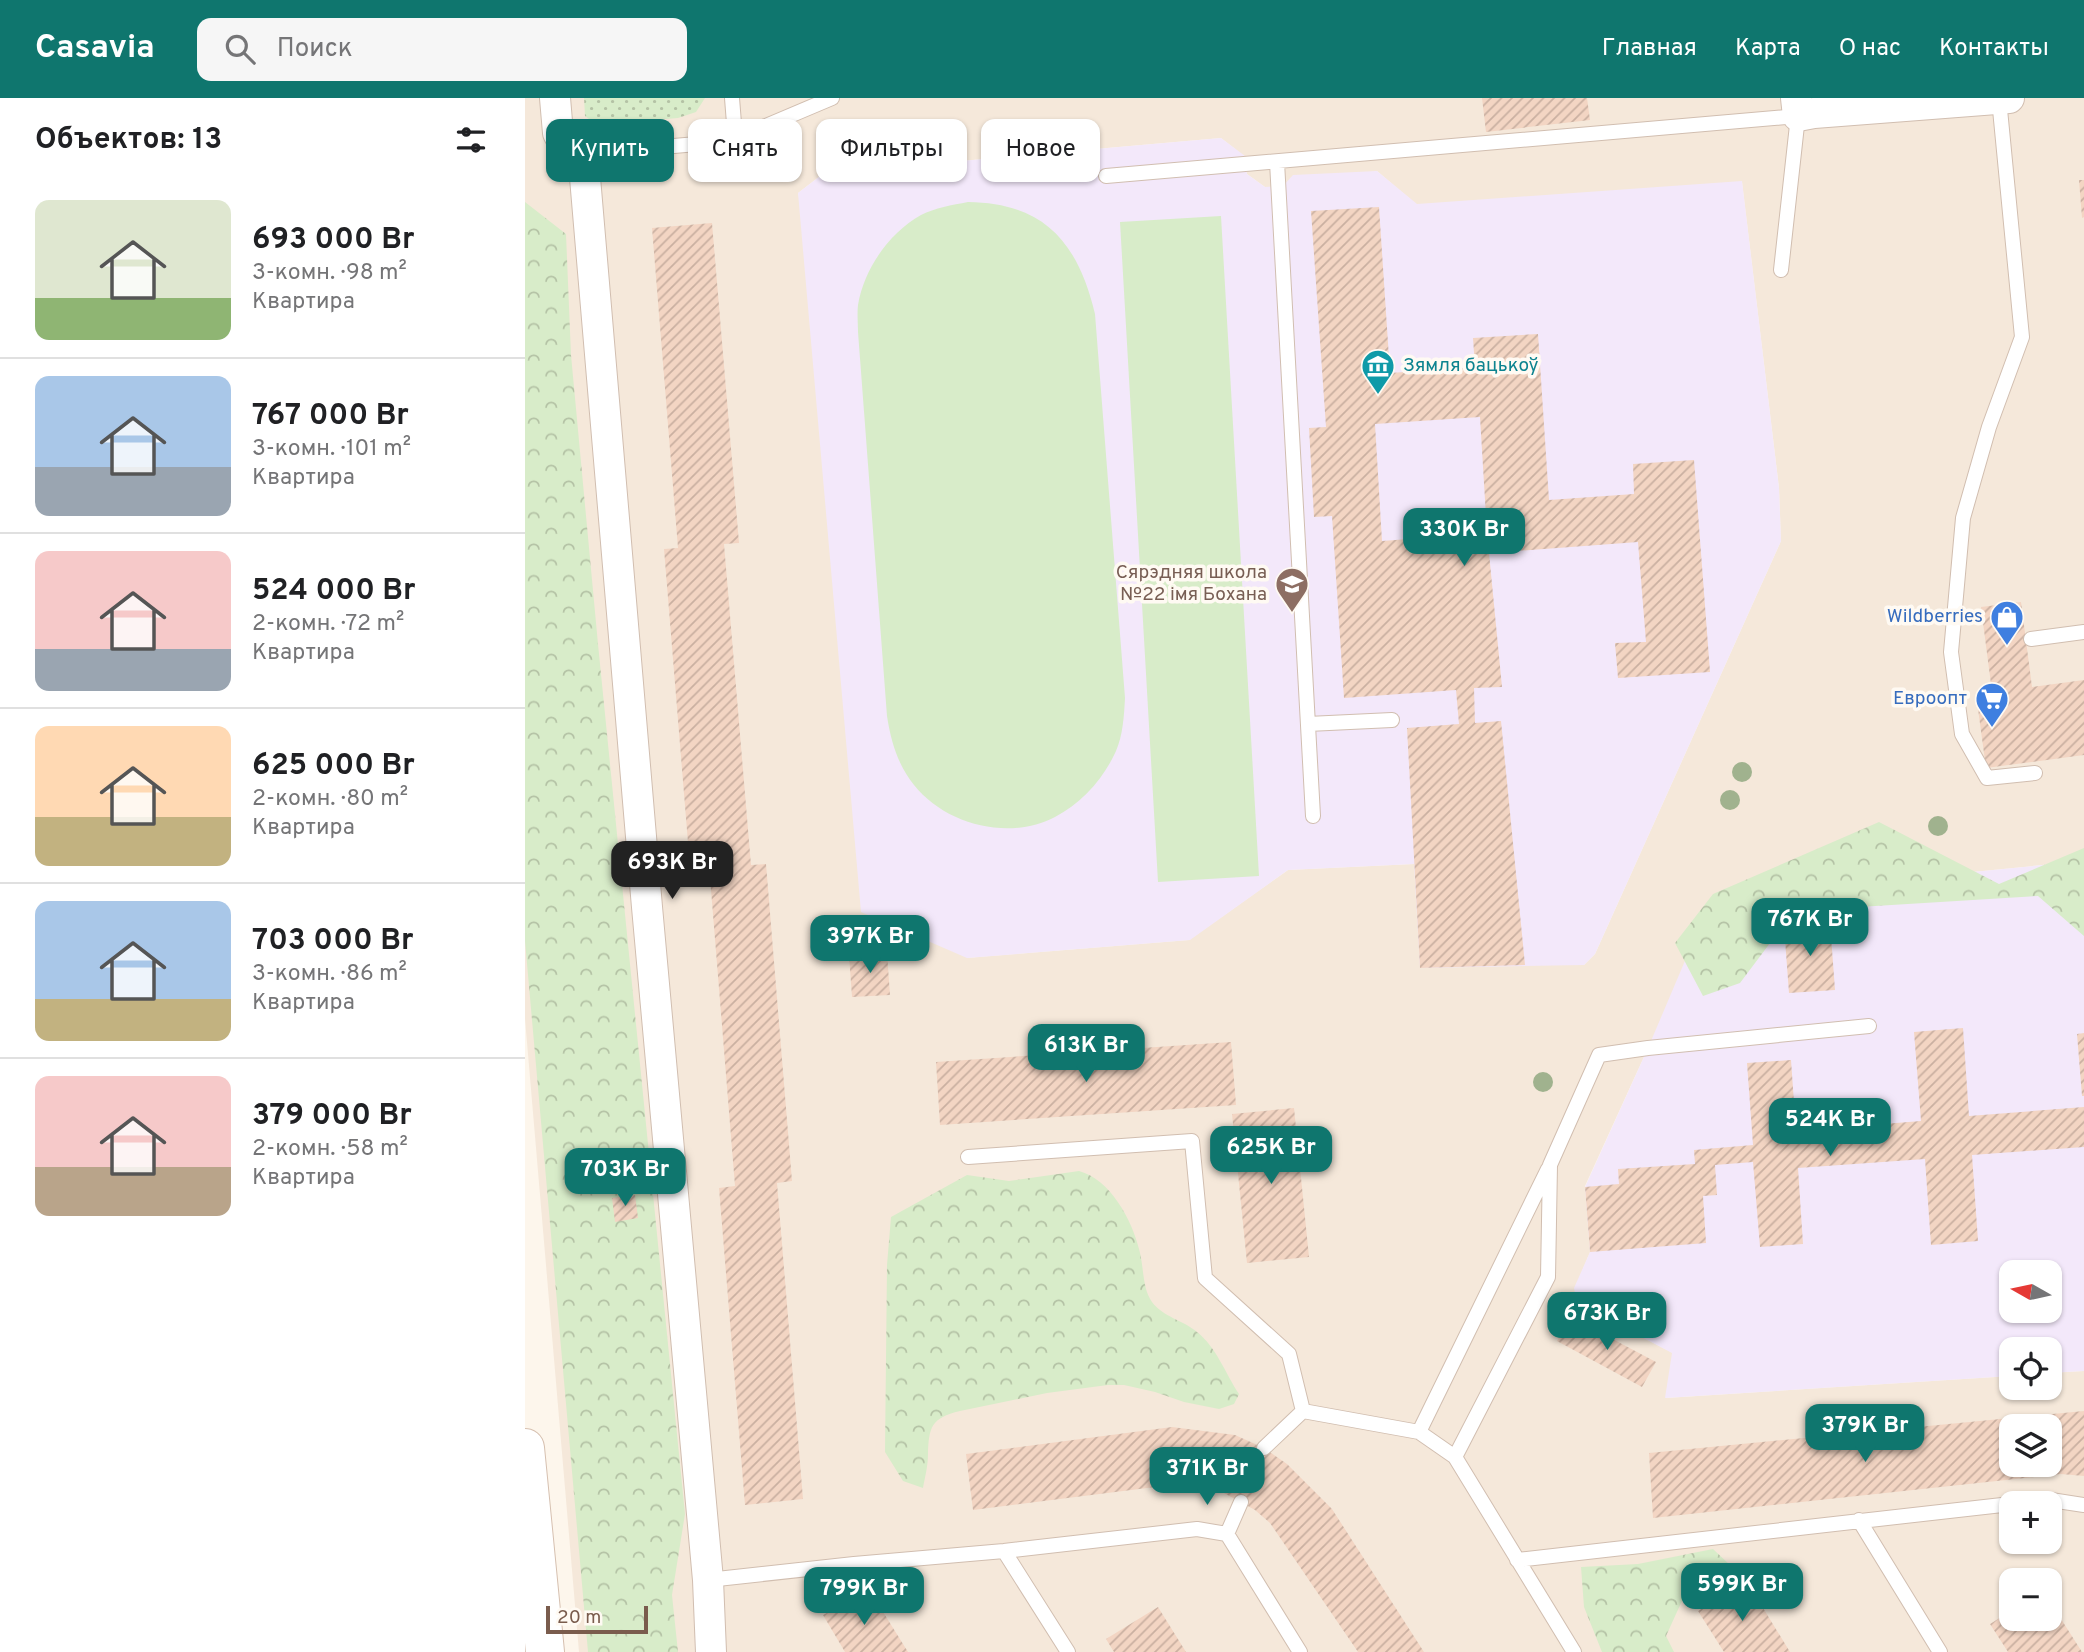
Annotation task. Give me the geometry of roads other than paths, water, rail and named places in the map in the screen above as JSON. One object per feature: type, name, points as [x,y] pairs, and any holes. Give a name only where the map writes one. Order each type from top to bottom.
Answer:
[{"type":"main road","points":[[525,1448],[545,1652]]},
{"type":"street","points":[[555,98],[557,119]]},
{"type":"street","points":[[1797,107],[1814,113],[2002,98]]},
{"type":"street","points":[[585,182],[708,1580],[712,1652]]},
{"type":"lane","points":[[732,98],[734,119]]},
{"type":"lane","points":[[782,119],[832,98]]},
{"type":"lane","points":[[2002,98],[2022,337],[1989,427],[1963,518],[1951,652],[1962,734],[1987,778],[2035,773]]},
{"type":"lane","points":[[1105,176],[1276,162],[1797,107],[1780,270]]},
{"type":"lane","points":[[1276,162],[1313,816]]},
{"type":"lane","points":[[2031,639],[2084,632]]},
{"type":"lane","points":[[1308,724],[1392,720]]},
{"type":"lane","points":[[1419,1432],[1550,1165],[1599,1055],[1869,1026]]},
{"type":"lane","points":[[968,1157],[1192,1141],[1205,1278],[1289,1353],[1303,1411]]},
{"type":"lane","points":[[1455,1457],[1548,1277],[1550,1165]]},
{"type":"lane","points":[[1303,1411],[1419,1432],[1455,1457],[1574,1652]]},
{"type":"lane","points":[[1264,1448],[1303,1411]]},
{"type":"lane","points":[[2062,1502],[2084,1505]]},
{"type":"lane","points":[[1227,1534],[1241,1503]]},
{"type":"lane","points":[[1517,1560],[1999,1505]]},
{"type":"lane","points":[[1859,1520],[1940,1652]]},
{"type":"lane","points":[[708,1580],[1197,1529],[1227,1534],[1300,1652]]},
{"type":"lane","points":[[1004,1551],[1068,1652]]},
{"type":"place","name":"Зямля бацькоў","points":[[1378,396]]},
{"type":"place","name":"Сярэдняя школа №22 імя Бохана","points":[[1292,614]]},
{"type":"place","name":"Wildberries","points":[[2007,647]]},
{"type":"place","name":"Евроопт","points":[[1992,729]]}]
